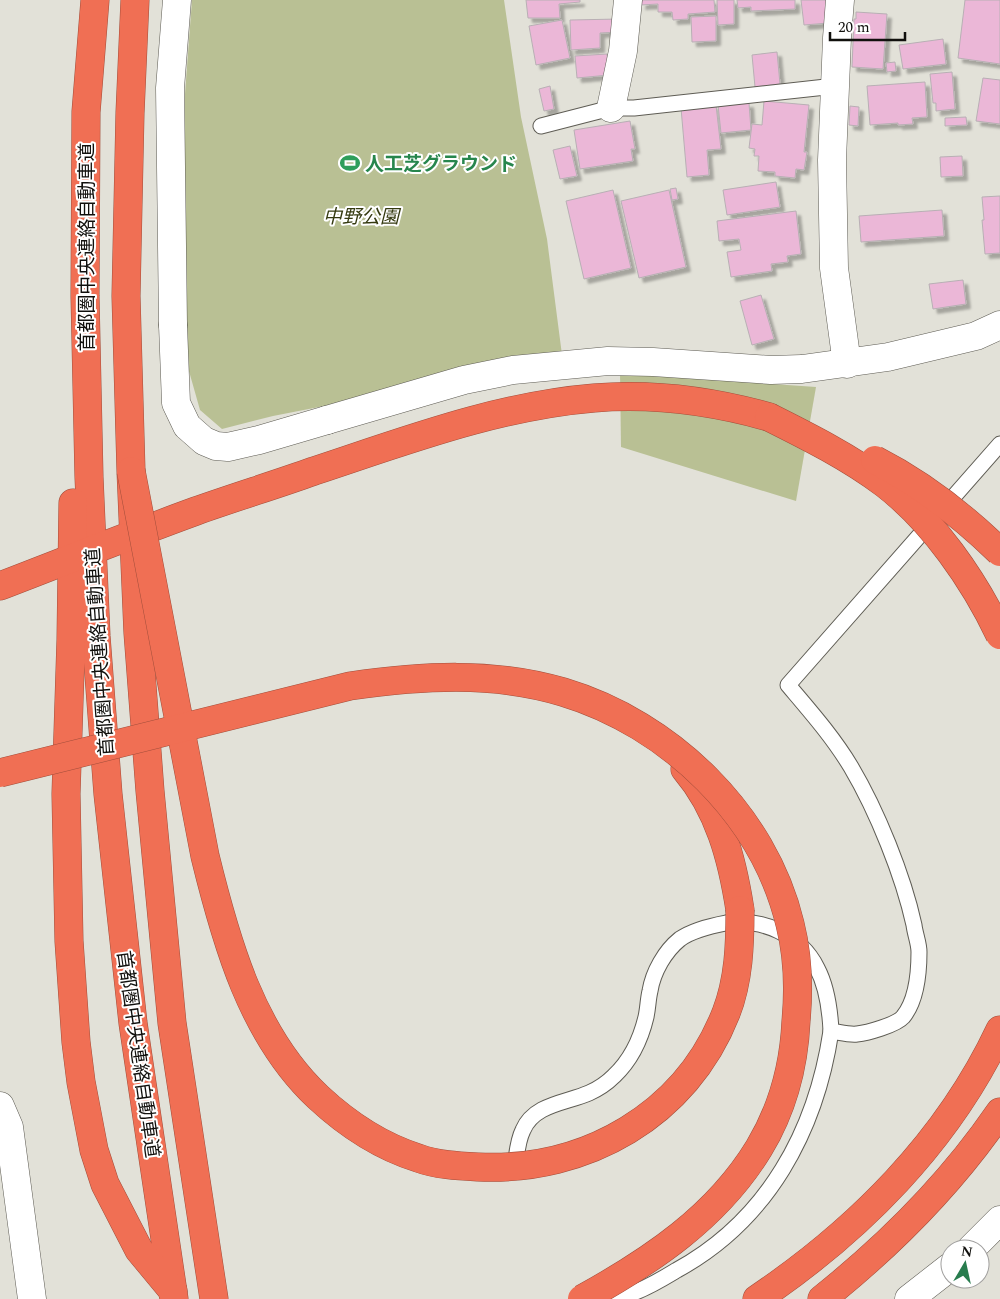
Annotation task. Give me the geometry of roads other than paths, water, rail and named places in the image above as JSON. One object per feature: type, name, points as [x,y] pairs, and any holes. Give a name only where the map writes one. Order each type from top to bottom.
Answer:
[{"type":"highway","name":"首都圏中央連絡自動車道","points":[[95,0],[86,112],[85,296],[88,477],[96,636],[108,794],[133,1023],[174,1299]]},
{"type":"highway","name":"首都圏中央連絡自動車道","points":[[135,0],[130,113],[126,296],[130,471],[138,633],[150,791],[172,1023],[214,1299]]},
{"type":"highway","points":[[86,112],[76,196],[71,640],[66,794],[69,941],[76,1042],[87,1116],[94,1150],[105,1184],[139,1250],[181,1299]]},
{"type":"highway","points":[[0,586],[197,511],[450,426],[548,404],[595,398],[642,397],[687,400],[729,406],[770,417],[845,445],[915,483],[976,528],[1000,552]]},
{"type":"highway","points":[[770,417],[820,442],[855,463],[886,485],[913,510],[956,561],[977,592],[1000,635]]},
{"type":"highway","points":[[130,471],[207,865],[218,909],[233,955],[249,995],[268,1031],[290,1065],[318,1096],[348,1122],[382,1144],[419,1159],[456,1166],[514,1167],[554,1161],[607,1142],[642,1122],[670,1099],[693,1073],[713,1043],[727,1011],[736,977],[740,945],[740,910],[734,873],[724,838],[711,806],[688,772],[662,741]]},
{"type":"highway","points":[[0,774],[350,686],[435,677],[478,678],[514,682],[564,692],[600,706],[632,722],[662,741],[695,768],[722,795],[745,824],[780,890],[790,924],[796,962],[798,1002],[795,1040],[788,1077],[777,1112],[760,1147],[739,1177],[714,1206],[684,1234],[645,1262],[582,1299]]},
{"type":"highway","points":[[758,1299],[826,1248],[880,1198],[927,1148],[958,1106],[1000,1030]]},
{"type":"highway","points":[[822,1299],[856,1272],[912,1220],[950,1178],[1000,1112]]},
{"type":"street","points":[[177,0],[170,88],[176,403],[187,426],[204,441],[216,446],[228,447],[260,440],[464,380],[513,370],[608,361],[771,370],[802,369],[888,358],[976,336],[1000,325]]},
{"type":"street","points":[[611,108],[623,51],[628,0]]},
{"type":"street","points":[[840,0],[832,160],[834,268],[847,364]]},
{"type":"street","points":[[0,1106],[10,1126],[32,1299]]},
{"type":"street","points":[[981,1239],[1000,1220]]},
{"type":"street","points":[[910,1299],[940,1275]]},
{"type":"lane","points":[[541,126],[611,108],[634,108],[835,86]]},
{"type":"lane","points":[[831,1031],[856,1035],[881,1028],[902,1018],[914,996],[918,975],[919,950],[909,905],[893,857],[851,767],[825,729],[788,685],[1000,444]]},
{"type":"lane","points":[[514,1167],[518,1142],[523,1129],[533,1116],[548,1106],[590,1092],[614,1076],[627,1062],[640,1038],[650,988],[668,950],[681,938],[700,929],[738,922],[774,927],[807,952],[818,969],[826,994],[831,1031],[826,1063],[805,1127],[790,1159],[765,1196],[734,1230],[698,1258],[630,1294],[600,1299]]},
{"type":"place","name":"人工芝グラウンド","points":[[350,163]]},
{"type":"park label","name":"中野公園","points":[[361,216]]}]
